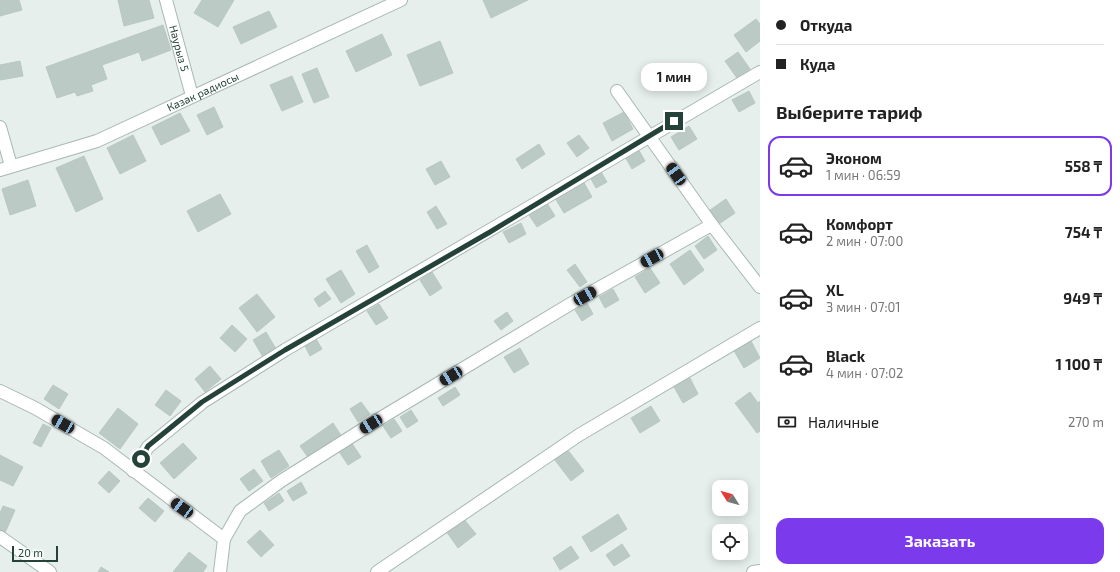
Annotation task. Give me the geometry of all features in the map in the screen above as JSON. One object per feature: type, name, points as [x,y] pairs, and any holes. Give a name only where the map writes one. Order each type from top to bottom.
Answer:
[{"type":"street","name":"Наурыз 5","points":[[166,0],[192,96]]},
{"type":"street","name":"Казак радиосы","points":[[6,168],[97,141],[376,5],[401,0]]},
{"type":"street","points":[[133,471],[148,446],[202,402],[285,350],[490,232],[649,136],[760,72]]},
{"type":"street","points":[[617,92],[712,225],[760,287]]},
{"type":"street","points":[[0,127],[6,168]]},
{"type":"street","points":[[220,572],[224,539],[240,511],[281,481],[384,416],[572,303],[712,225]]},
{"type":"street","points":[[377,572],[580,435],[760,328]]},
{"type":"street","points":[[0,391],[35,408],[104,448],[224,539]]},
{"type":"street","points":[[0,537],[50,572]]},
{"type":"street","points":[[753,572],[760,571]]},
{"type":"building","points":[[0,0],[19,0],[22,10],[0,16]]},
{"type":"building","points":[[118,0],[149,0],[154,18],[124,26]]},
{"type":"building","points":[[202,0],[234,0],[218,27],[194,13]]},
{"type":"building","points":[[483,0],[528,0],[491,18]]},
{"type":"building","points":[[269,11],[277,27],[241,44],[233,27]]},
{"type":"building","points":[[756,19],[760,24],[760,41],[746,52],[734,35]]},
{"type":"building","points":[[163,25],[171,50],[142,61],[139,52],[102,65],[107,79],[91,85],[93,91],[77,96],[75,92],[57,98],[46,67]]},
{"type":"building","points":[[382,34],[392,55],[356,72],[346,51]]},
{"type":"building","points":[[440,41],[453,73],[420,86],[407,55]]},
{"type":"building","points":[[738,52],[750,69],[737,78],[725,61]]},
{"type":"building","points":[[20,61],[23,76],[0,80],[0,65]]},
{"type":"building","points":[[317,68],[329,97],[314,103],[302,74]]},
{"type":"building","points":[[292,76],[303,102],[282,111],[270,85]]},
{"type":"building","points":[[749,91],[755,103],[739,112],[732,100]]},
{"type":"building","points":[[214,107],[223,127],[207,135],[197,115]]},
{"type":"building","points":[[624,112],[633,129],[612,141],[603,123]]},
{"type":"building","points":[[180,113],[190,131],[161,145],[152,127]]},
{"type":"building","points":[[689,126],[697,139],[679,150],[671,137]]},
{"type":"building","points":[[133,135],[146,161],[120,174],[107,148]]},
{"type":"building","points":[[579,135],[589,148],[577,157],[567,143]]},
{"type":"building","points":[[539,144],[545,154],[522,169],[516,159]]},
{"type":"building","points":[[637,147],[645,161],[632,169],[624,155]]},
{"type":"building","points":[[84,156],[103,199],[76,212],[56,168]]},
{"type":"building","points":[[441,161],[450,177],[435,185],[426,169]]},
{"type":"building","points":[[601,172],[607,182],[596,188],[591,179]]},
{"type":"building","points":[[28,180],[36,206],[10,215],[2,189]]},
{"type":"building","points":[[583,181],[592,197],[564,213],[555,198]]},
{"type":"building","points":[[220,194],[231,214],[198,232],[187,211]]},
{"type":"building","points":[[726,199],[735,213],[719,224],[710,210]]},
{"type":"building","points":[[545,200],[555,216],[537,227],[527,212]]},
{"type":"building","points":[[436,206],[447,224],[437,229],[427,212]]},
{"type":"building","points":[[521,223],[526,234],[509,243],[503,232]]},
{"type":"building","points":[[708,236],[717,250],[704,259],[695,246]]},
{"type":"building","points":[[367,245],[379,267],[369,273],[356,251]]},
{"type":"building","points":[[690,250],[704,270],[684,285],[670,264]]},
{"type":"building","points":[[575,264],[587,282],[580,287],[567,270]]},
{"type":"building","points":[[650,268],[660,283],[645,293],[635,277]]},
{"type":"building","points":[[341,270],[355,294],[341,303],[326,279]]},
{"type":"building","points":[[432,272],[442,288],[430,296],[420,280]]},
{"type":"building","points":[[613,289],[619,300],[605,308],[599,297]]},
{"type":"building","points":[[325,291],[331,299],[319,307],[314,299]]},
{"type":"building","points":[[257,294],[275,317],[257,332],[239,308]]},
{"type":"building","points":[[587,303],[593,314],[582,321],[575,310]]},
{"type":"building","points":[[379,304],[388,318],[376,325],[367,311]]},
{"type":"building","points":[[507,312],[513,321],[501,330],[494,321]]},
{"type":"building","points":[[232,325],[247,339],[235,352],[220,338]]},
{"type":"building","points":[[266,332],[276,349],[263,357],[253,340]]},
{"type":"building","points":[[315,337],[322,349],[310,356],[304,344]]},
{"type":"building","points":[[750,339],[760,358],[744,368],[733,349]]},
{"type":"building","points":[[520,348],[529,364],[514,373],[504,357]]},
{"type":"building","points":[[210,366],[221,379],[205,392],[195,379]]},
{"type":"building","points":[[690,378],[698,394],[683,403],[674,387]]},
{"type":"building","points":[[53,385],[68,394],[59,409],[44,399]]},
{"type":"building","points":[[455,387],[460,395],[443,406],[438,398]]},
{"type":"building","points":[[166,390],[181,401],[170,416],[155,405]]},
{"type":"building","points":[[750,392],[758,403],[760,401],[760,431],[757,433],[735,403]]},
{"type":"building","points":[[361,402],[370,414],[358,422],[350,409]]},
{"type":"building","points":[[651,406],[660,421],[640,433],[631,418]]},
{"type":"building","points":[[118,408],[138,424],[120,449],[99,433]]},
{"type":"building","points":[[411,410],[418,421],[407,428],[400,417]]},
{"type":"building","points":[[394,419],[402,431],[391,438],[383,426]]},
{"type":"building","points":[[333,423],[342,437],[310,460],[300,446]]},
{"type":"building","points":[[43,424],[51,428],[41,447],[33,443]]},
{"type":"building","points":[[351,442],[361,457],[348,465],[338,450]]},
{"type":"building","points":[[183,443],[197,458],[174,479],[160,463]]},
{"type":"building","points":[[567,449],[584,471],[571,481],[554,459]]},
{"type":"building","points":[[279,450],[289,466],[271,478],[261,461]]},
{"type":"building","points":[[0,455],[23,467],[13,486],[0,480]]},
{"type":"building","points":[[254,469],[263,481],[249,491],[240,479]]},
{"type":"building","points":[[109,471],[120,481],[109,493],[98,483]]},
{"type":"building","points":[[301,482],[307,493],[293,501],[287,491]]},
{"type":"building","points":[[279,493],[284,501],[269,511],[264,503]]},
{"type":"building","points":[[148,498],[164,511],[155,522],[139,508]]},
{"type":"building","points":[[3,506],[15,510],[5,533],[0,531],[0,513]]},
{"type":"building","points":[[618,514],[627,529],[591,552],[582,537]]},
{"type":"building","points":[[463,518],[476,534],[458,548],[446,531]]},
{"type":"building","points":[[260,530],[274,545],[261,557],[247,542]]},
{"type":"building","points":[[622,544],[630,556],[614,566],[606,555]]},
{"type":"building","points":[[571,546],[579,558],[560,570],[553,558]]},
{"type":"building","points":[[189,552],[207,566],[203,572],[173,572]]},
{"type":"building","points":[[101,567],[109,572],[98,572]]},
{"type":"route","points":[[141,459],[148,446],[202,402],[285,350],[490,232],[674,121]]}]
